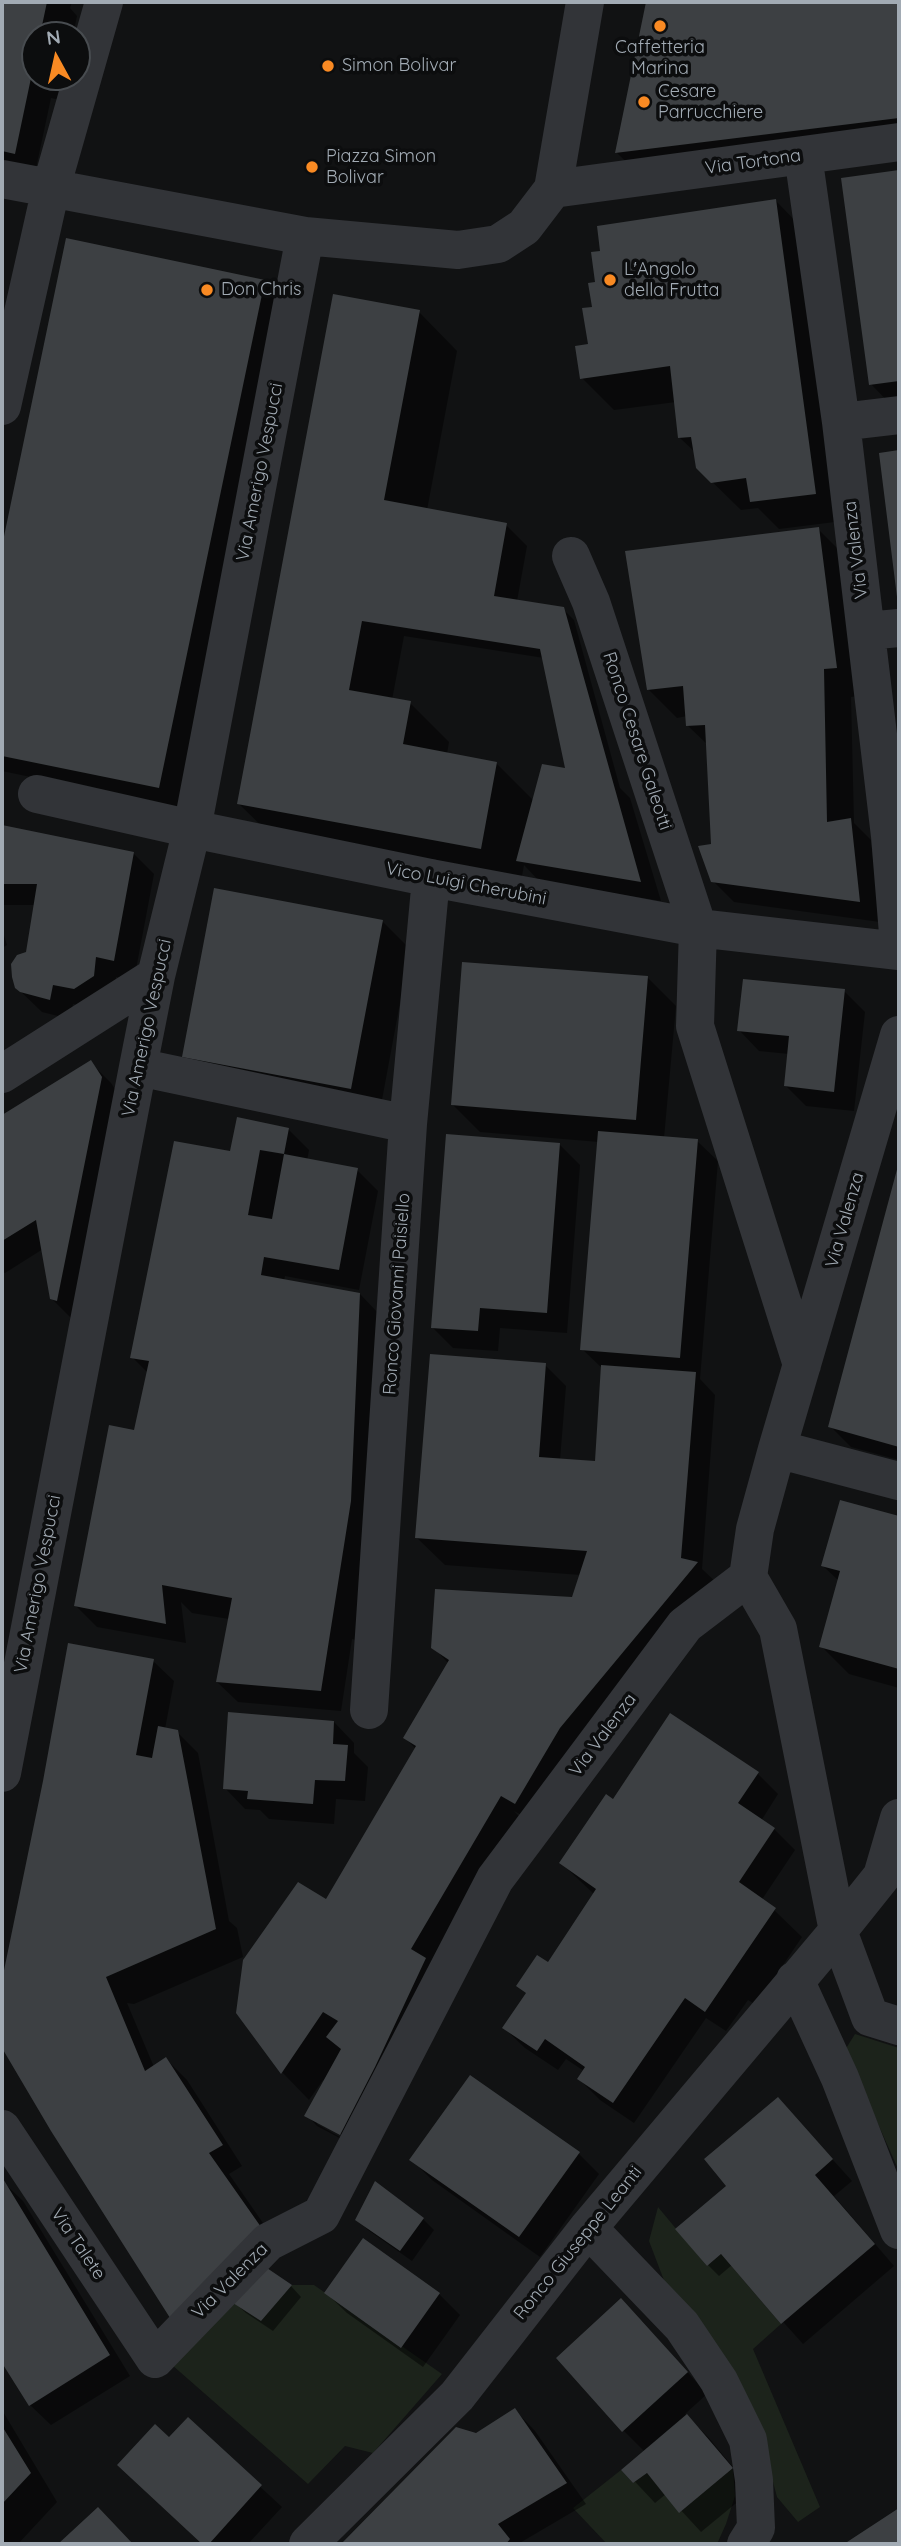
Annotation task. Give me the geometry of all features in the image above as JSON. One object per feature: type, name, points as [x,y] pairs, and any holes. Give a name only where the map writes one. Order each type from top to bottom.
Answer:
[{"type":"street","points":[[2,406],[51,188],[104,2]]},
{"type":"street","points":[[5,180],[305,236],[458,250],[498,244],[524,227],[553,189],[585,2]]},
{"type":"street","name":"Via Tortona","points":[[553,189],[899,142]]},
{"type":"street","name":"Via Valenza","points":[[803,155],[841,422],[882,629],[890,836],[899,948]]},
{"type":"street","name":"Via Amerigo Vespucci","points":[[2,1773],[156,976],[192,829],[305,236]]},
{"type":"street","points":[[841,422],[899,415]]},
{"type":"street","name":"Ronco Cesare Galeotti","points":[[571,556],[591,602],[698,928],[695,1026],[802,1365]]},
{"type":"street","name":"Vico Luigi Cherubini","points":[[37,794],[431,878],[698,928],[899,948]]},
{"type":"street","name":"Ronco Giovanni Paisiello","points":[[369,1710],[408,1124],[431,878]]},
{"type":"street","points":[[2,1074],[156,976]]},
{"type":"street","name":"Via Valenza","points":[[155,2359],[268,2242],[321,2215],[495,1879],[685,1625],[748,1577],[755,1529],[777,1449],[899,1035]]},
{"type":"street","points":[[138,1067],[408,1124]]},
{"type":"street","points":[[777,1449],[899,1482]]},
{"type":"street","points":[[748,1577],[778,1629],[838,1931],[870,2017],[899,2026]]},
{"type":"street","name":"Ronco Giuseppe Leanti","points":[[307,2544],[457,2396],[588,2228],[838,1931],[882,1876],[899,1818]]},
{"type":"street","points":[[795,1980],[840,2078],[899,2230]]},
{"type":"street","name":"Via Talete","points":[[2,2129],[155,2359]]},
{"type":"street","points":[[588,2228],[682,2326],[719,2381],[748,2440],[754,2480],[756,2528],[746,2544]]},
{"type":"shaded area","points":[[855,2034],[899,2048],[899,2171],[845,2050]]},
{"type":"shaded area","points":[[658,2207],[707,2266],[721,2254],[781,2324],[753,2349],[820,2507],[798,2522],[777,2497],[763,2444],[665,2283],[649,2241]]},
{"type":"shaded area","points":[[292,2285],[314,2285],[442,2374],[373,2453],[345,2446],[308,2484],[172,2365],[233,2303]]},
{"type":"shaded area","points":[[733,2468],[735,2496],[717,2544],[607,2544],[573,2508],[621,2470],[633,2483],[647,2473],[680,2512]]},
{"type":"building","points":[[2,2],[47,2],[43,21],[21,21],[21,91],[28,91],[15,154],[2,151]]},
{"type":"building","points":[[646,2],[899,2],[899,118],[615,153]]},
{"type":"building","points":[[899,170],[899,381],[869,385],[841,178]]},
{"type":"building","points":[[776,199],[816,494],[750,502],[746,478],[711,483],[696,468],[691,437],[678,438],[670,366],[580,379],[575,346],[588,344],[582,308],[592,307],[588,283],[595,282],[591,252],[600,251],[597,226]]},
{"type":"building","points":[[66,238],[265,280],[159,788],[2,756],[2,546]]},
{"type":"building","points":[[333,294],[420,310],[384,500],[507,523],[494,596],[564,607],[641,882],[516,861],[542,764],[565,768],[540,649],[362,621],[349,690],[411,701],[403,744],[497,762],[481,849],[237,804]]},
{"type":"building","points":[[899,450],[899,597],[897,597],[879,453]]},
{"type":"building","points":[[819,527],[837,668],[824,669],[827,822],[851,818],[860,902],[711,882],[698,846],[711,844],[705,725],[686,726],[683,686],[647,690],[625,551]]},
{"type":"building","points":[[2,825],[134,852],[114,961],[96,957],[94,976],[74,989],[53,985],[50,1000],[20,992],[15,988],[11,964],[17,955],[26,952],[37,884],[2,884]]},
{"type":"building","points":[[214,888],[383,920],[351,1089],[182,1057]]},
{"type":"building","points":[[462,962],[648,976],[636,1120],[451,1105]]},
{"type":"building","points":[[743,979],[845,989],[834,1092],[784,1086],[789,1036],[737,1031]]},
{"type":"building","points":[[91,1060],[102,1077],[57,1301],[50,1299],[36,1220],[2,1241],[2,1115]]},
{"type":"building","points":[[237,1117],[289,1128],[284,1154],[358,1168],[339,1270],[264,1257],[261,1275],[360,1293],[351,1501],[321,1691],[216,1682],[232,1598],[162,1585],[166,1624],[74,1606],[109,1425],[134,1430],[149,1361],[130,1358],[174,1141],[230,1151]],"holes":[[[260,1150],[284,1154],[272,1219],[248,1215]]]},
{"type":"building","points":[[598,1131],[698,1139],[680,1358],[580,1350]]},
{"type":"building","points":[[446,1134],[560,1143],[547,1313],[480,1308],[478,1331],[431,1328]]},
{"type":"building","points":[[899,1162],[899,1447],[828,1427]]},
{"type":"building","points":[[430,1354],[546,1363],[539,1457],[595,1461],[601,1365],[696,1372],[681,1558],[698,1562],[560,1728],[515,1804],[501,1796],[411,1949],[426,1958],[340,2135],[304,2116],[341,2049],[326,2037],[338,2021],[323,2012],[281,2074],[236,2013],[243,1960],[298,1882],[326,1899],[416,1746],[403,1738],[449,1660],[431,1648],[435,1589],[572,1597],[587,1551],[415,1538]]},
{"type":"building","points":[[840,1500],[899,1516],[899,1669],[819,1647],[840,1571],[821,1566]]},
{"type":"building","points":[[68,1643],[154,1659],[136,1755],[152,1758],[158,1726],[178,1730],[216,1929],[106,1977],[145,2071],[166,2057],[223,2145],[209,2153],[261,2227],[172,2321],[51,2131],[2,2048],[2,1980]]},
{"type":"building","points":[[228,1712],[334,1721],[333,1744],[348,1745],[345,1781],[315,1780],[313,1804],[247,1799],[248,1791],[223,1789]]},
{"type":"building","points":[[670,1713],[759,1772],[738,1803],[775,1828],[739,1882],[776,1908],[705,2012],[685,1998],[613,2103],[577,2079],[585,2067],[545,2039],[537,2051],[502,2028],[526,1993],[516,1986],[537,1955],[548,1962],[596,1889],[559,1863],[606,1794],[613,1799]]},
{"type":"building","points":[[470,2075],[580,2152],[519,2237],[409,2160]]},
{"type":"building","points":[[778,2097],[833,2159],[815,2175],[875,2244],[781,2324],[721,2254],[707,2266],[675,2229],[726,2186],[704,2159]]},
{"type":"building","points":[[2,2177],[110,2355],[29,2406],[2,2363]]},
{"type":"building","points":[[375,2181],[424,2218],[400,2251],[355,2220]]},
{"type":"building","points":[[363,2238],[440,2293],[401,2348],[324,2293]]},
{"type":"building","points":[[264,2266],[292,2285],[261,2321],[233,2303]]},
{"type":"building","points":[[621,2298],[688,2372],[622,2432],[556,2358]]},
{"type":"building","points":[[515,2408],[567,2483],[498,2524],[510,2539],[506,2544],[341,2544],[456,2427],[476,2433]]},
{"type":"building","points":[[687,2414],[733,2468],[679,2513],[647,2473],[633,2483],[621,2470]]},
{"type":"building","points":[[188,2417],[262,2485],[209,2544],[202,2544],[117,2465],[155,2424],[169,2437]]},
{"type":"building","points":[[2,2426],[31,2473],[2,2504]]},
{"type":"building","points":[[98,2507],[133,2544],[58,2544]]},
{"type":"building","points":[[899,2508],[899,2544],[844,2544]]},
{"type":"place","name":"Caffetteria Marina","points":[[660,26]]},
{"type":"place","name":"Simon Bolivar","points":[[328,66]]},
{"type":"place","name":"Cesare Parrucchiere","points":[[644,102]]},
{"type":"place","name":"Piazza Simon Bolivar","points":[[312,167]]},
{"type":"place","name":"L'Angolo della Frutta","points":[[610,280]]},
{"type":"place","name":"Don Chris","points":[[207,290]]}]
